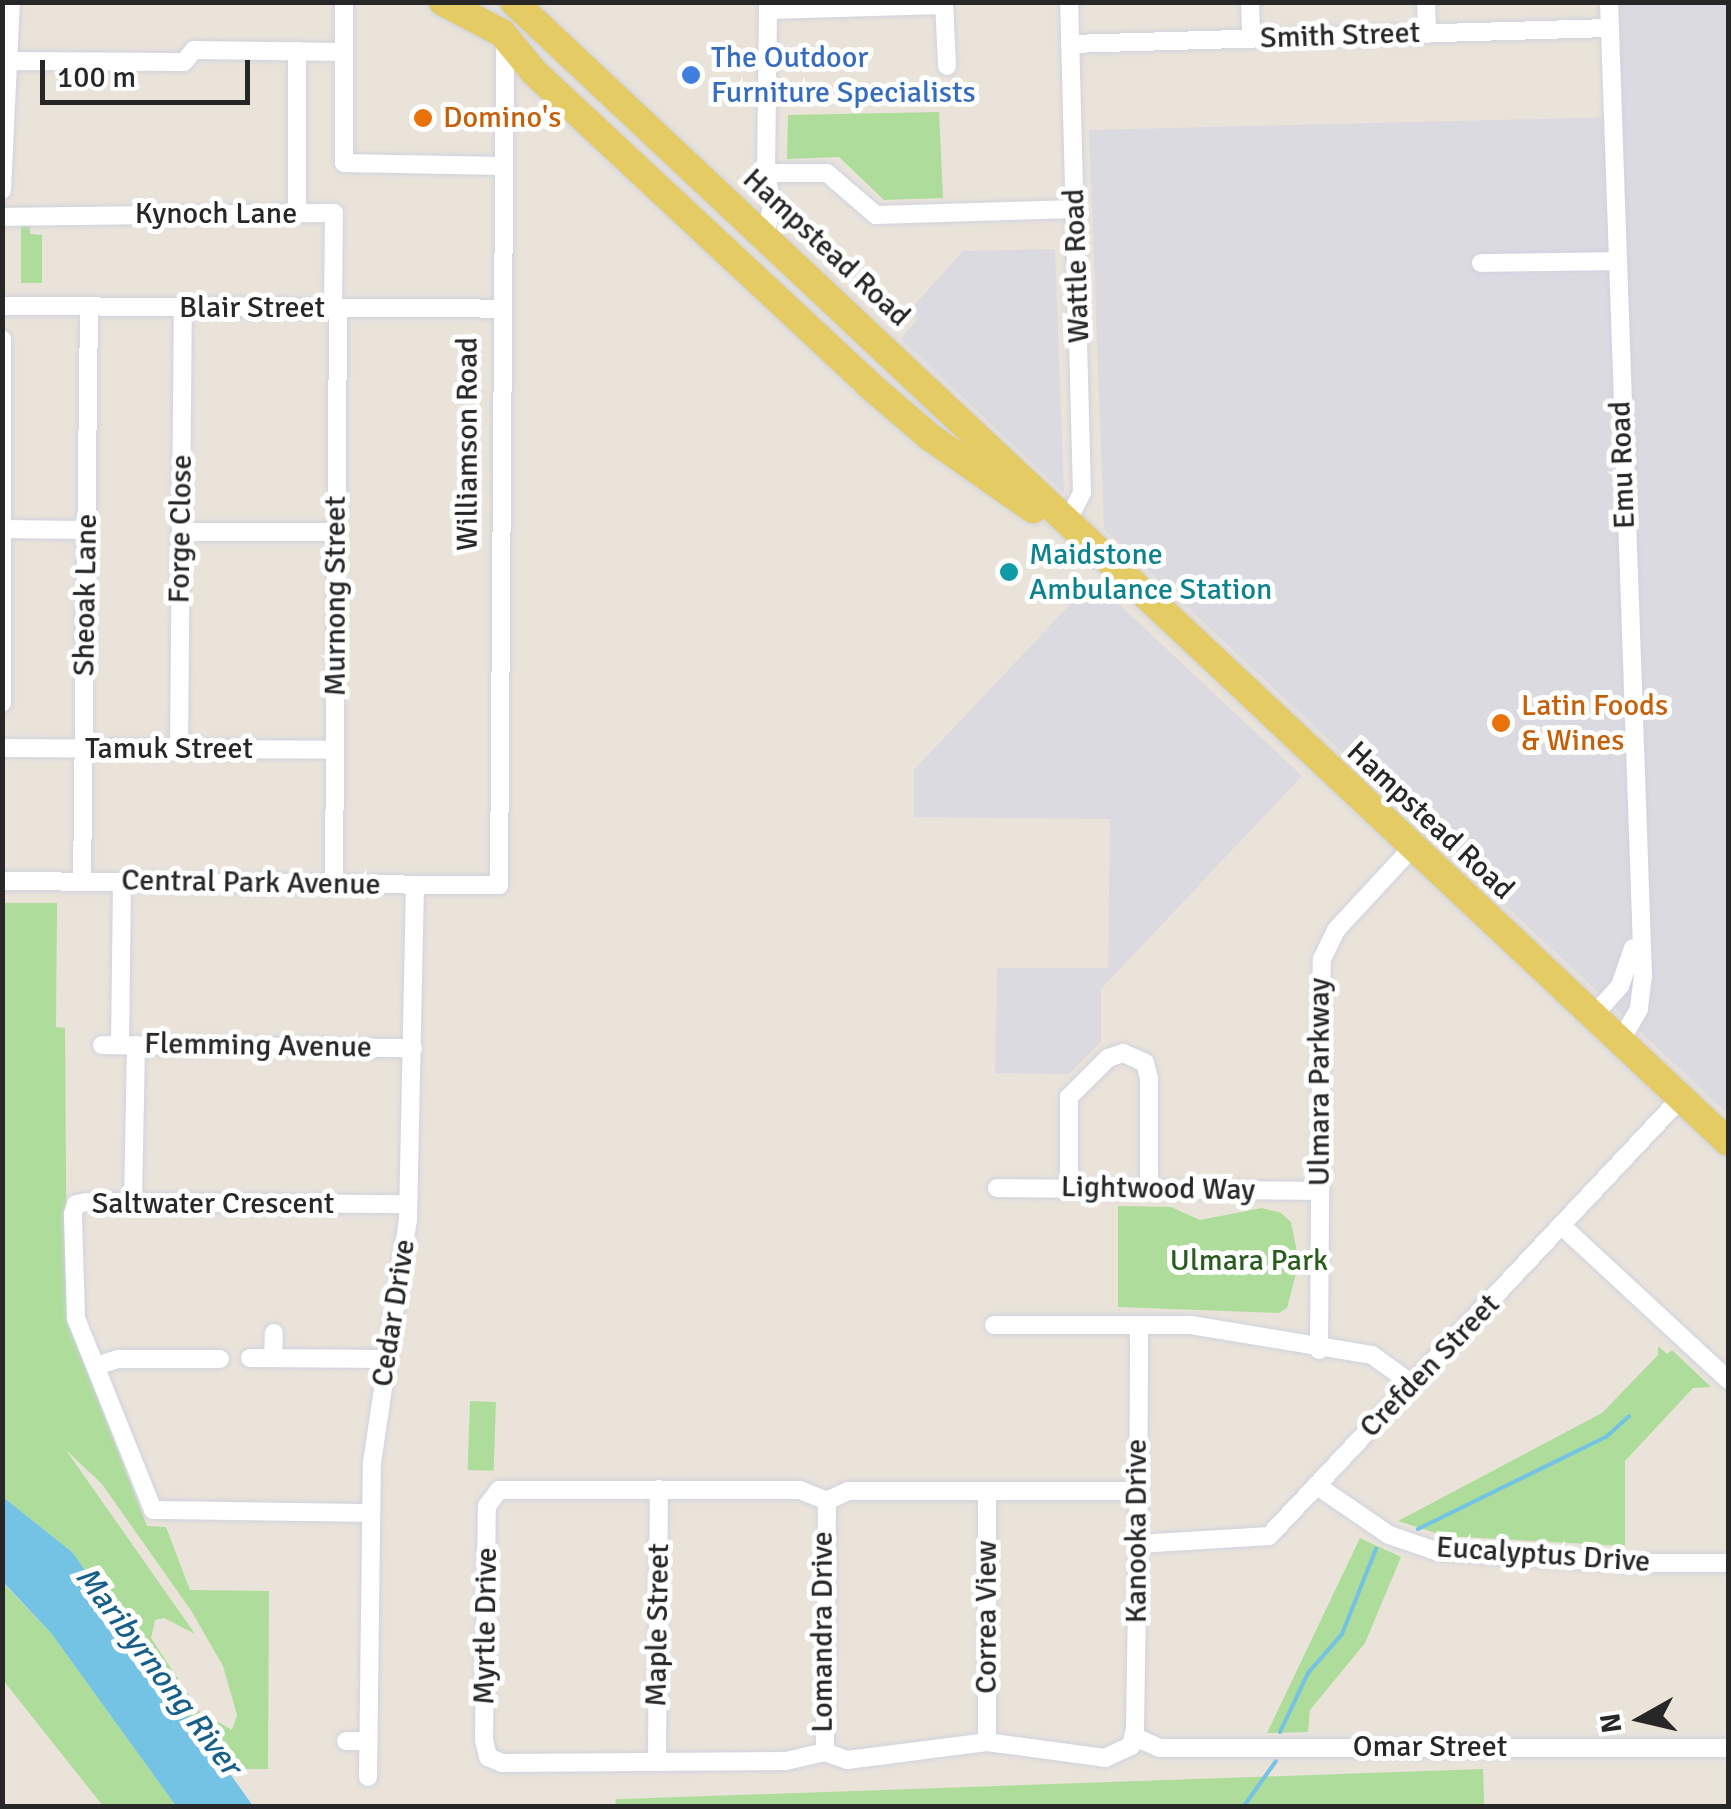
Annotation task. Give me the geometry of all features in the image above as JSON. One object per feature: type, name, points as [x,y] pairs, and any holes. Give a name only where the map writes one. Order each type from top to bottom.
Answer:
[{"type":"main road","points":[[443,2],[505,36]]},
{"type":"main road","name":"Williamson Road","points":[[505,36],[506,2]]},
{"type":"main road","name":"Hampstead Road","points":[[514,2],[765,235],[1088,546],[1728,1142]]},
{"type":"main road","name":"Hampstead Road","points":[[505,36],[534,72],[918,428],[1088,546]]},
{"type":"street","points":[[2,190],[11,2]]},
{"type":"street","points":[[344,2],[344,163],[503,166]]},
{"type":"street","name":"Wattle Road","points":[[1066,524],[1082,493],[1069,2]]},
{"type":"street","points":[[1250,2],[1251,39]]},
{"type":"street","points":[[1426,2],[1427,34]]},
{"type":"street","name":"Emu Road","points":[[1609,2],[1636,928],[1642,994],[1619,1043]]},
{"type":"street","points":[[742,214],[760,204],[766,173],[768,6],[944,4],[947,66]]},
{"type":"street","name":"Smith Street","points":[[1070,44],[1610,28]]},
{"type":"street","name":"Williamson Road","points":[[500,885],[505,36]]},
{"type":"street","points":[[10,61],[184,62],[194,50],[343,52]]},
{"type":"street","points":[[297,51],[297,213]]},
{"type":"street","points":[[766,173],[827,173],[876,216],[1075,210]]},
{"type":"street","points":[[765,235],[772,206],[766,173]]},
{"type":"street","name":"Kynoch Lane","points":[[2,216],[334,212],[336,308]]},
{"type":"street","points":[[1481,263],[1617,261]]},
{"type":"street","name":"Blair Street","points":[[2,306],[501,309]]},
{"type":"street","name":"Sheoak Lane","points":[[82,882],[89,308]]},
{"type":"street","name":"Forge Close","points":[[180,749],[184,308]]},
{"type":"street","name":"Murnong Street","points":[[334,884],[336,308]]},
{"type":"street","points":[[2,339],[2,703]]},
{"type":"street","points":[[4,529],[87,530]]},
{"type":"street","points":[[182,532],[337,532]]},
{"type":"street","name":"Tamuk Street","points":[[2,748],[335,750]]},
{"type":"street","name":"Ulmara Parkway","points":[[1319,1350],[1322,959],[1336,930],[1412,848]]},
{"type":"street","name":"Central Park Avenue","points":[[2,881],[500,885]]},
{"type":"street","points":[[122,882],[119,1045],[133,1202]]},
{"type":"street","name":"Cedar Drive","points":[[368,1776],[369,1513],[408,1204],[415,885]]},
{"type":"street","name":"Emu Road","points":[[1592,1017],[1629,970],[1636,928]]},
{"type":"street","name":"Flemming Avenue","points":[[119,1045],[413,1048]]},
{"type":"street","points":[[1069,1188],[1069,1097],[1108,1058],[1123,1054],[1146,1064],[1149,1078],[1149,1189]]},
{"type":"street","name":"Crefden Street","points":[[1138,1544],[1258,1540],[1316,1485],[1680,1098]]},
{"type":"street","name":"Lightwood Way","points":[[997,1188],[1320,1191]]},
{"type":"street","name":"Saltwater Crescent","points":[[369,1513],[153,1510],[96,1366],[72,1293],[72,1214],[76,1204],[133,1202],[408,1204]]},
{"type":"street","points":[[1563,1226],[1728,1380]]},
{"type":"street","points":[[994,1325],[1191,1325],[1319,1350],[1372,1355],[1412,1384]]},
{"type":"street","name":"Kanooka Drive","points":[[1135,1737],[1138,1326]]},
{"type":"street","points":[[273,1358],[274,1333]]},
{"type":"street","points":[[250,1358],[387,1359]]},
{"type":"street","points":[[96,1366],[116,1359],[220,1359]]},
{"type":"street","name":"Eucalyptus Drive","points":[[1316,1485],[1372,1526],[1436,1551],[1602,1562],[1728,1562]]},
{"type":"street","name":"Myrtle Drive","points":[[825,1752],[786,1761],[502,1763],[488,1757],[484,1740],[491,1496],[510,1488],[800,1490],[827,1501]]},
{"type":"street","name":"Maple Street","points":[[656,1762],[659,1489]]},
{"type":"street","name":"Lomandra Drive","points":[[1135,1737],[1127,1752],[1105,1758],[987,1742],[847,1760],[825,1752],[827,1501],[848,1491],[1138,1492]]},
{"type":"street","name":"Correa View","points":[[987,1492],[987,1742]]},
{"type":"street","name":"Omar Street","points":[[1135,1737],[1160,1748],[1728,1748]]},
{"type":"street","points":[[346,1741],[367,1741]]},
{"type":"shaded area","points":[[1619,3],[1728,3],[1728,1114],[1104,529],[1089,130],[1622,117]]},
{"type":"shaded area","points":[[1055,249],[1064,493],[901,339],[917,319],[909,311],[963,251]]},
{"type":"shaded area","points":[[1093,580],[1302,776],[1101,989],[1101,1042],[1069,1074],[995,1073],[997,968],[1108,968],[1110,819],[914,817],[914,770]]},
{"type":"green space","points":[[939,112],[943,198],[884,200],[839,157],[787,159],[788,115]]},
{"type":"green space","points":[[21,220],[30,220],[30,234],[42,235],[42,283],[21,283]]},
{"type":"green space","points":[[3,903],[57,903],[56,1027],[65,1028],[67,1319],[147,1526],[166,1527],[190,1590],[269,1591],[268,1769],[230,1769],[154,1673],[114,1604],[89,1582],[72,1552],[3,1497]],"holes":[[[66,1450],[102,1484],[192,1612],[223,1666],[237,1715],[232,1730],[199,1711],[151,1638],[155,1620],[164,1618],[195,1634]]]},
{"type":"green space","name":"Ulmara Park","points":[[1118,1206],[1171,1207],[1200,1220],[1262,1208],[1281,1213],[1291,1222],[1299,1262],[1287,1308],[1279,1313],[1118,1307]]},
{"type":"green space","points":[[1658,1346],[1667,1354],[1672,1350],[1711,1387],[1693,1388],[1625,1461],[1625,1546],[1445,1536],[1398,1521],[1602,1413],[1658,1355]]},
{"type":"green space","points":[[470,1401],[496,1402],[494,1471],[468,1470]]},
{"type":"green space","points":[[1360,1538],[1401,1557],[1365,1643],[1310,1710],[1308,1732],[1267,1733]]},
{"type":"green space","points":[[2,1582],[51,1633],[176,1806],[103,1806],[3,1680]]},
{"type":"green space","points":[[1483,1769],[1484,1806],[616,1806],[616,1799]]},
{"type":"water","points":[[3,1497],[72,1552],[253,1806],[176,1806],[51,1633],[3,1582]]},
{"type":"waterway","points":[[1418,1529],[1606,1437],[1629,1416]]},
{"type":"waterway","points":[[1280,1732],[1308,1673],[1342,1634],[1376,1549]]},
{"type":"waterway","points":[[1244,1806],[1276,1761]]},
{"type":"place","name":"The Outdoor Furniture Specialists","points":[[691,75]]},
{"type":"place","name":"Domino's","points":[[423,118]]},
{"type":"place","name":"Maidstone Ambulance Station","points":[[1009,572]]},
{"type":"place","name":"Latin Foods & Wines","points":[[1501,723]]},
{"type":"water label","name":"Maribyrnong River","points":[[158,1671]]}]
